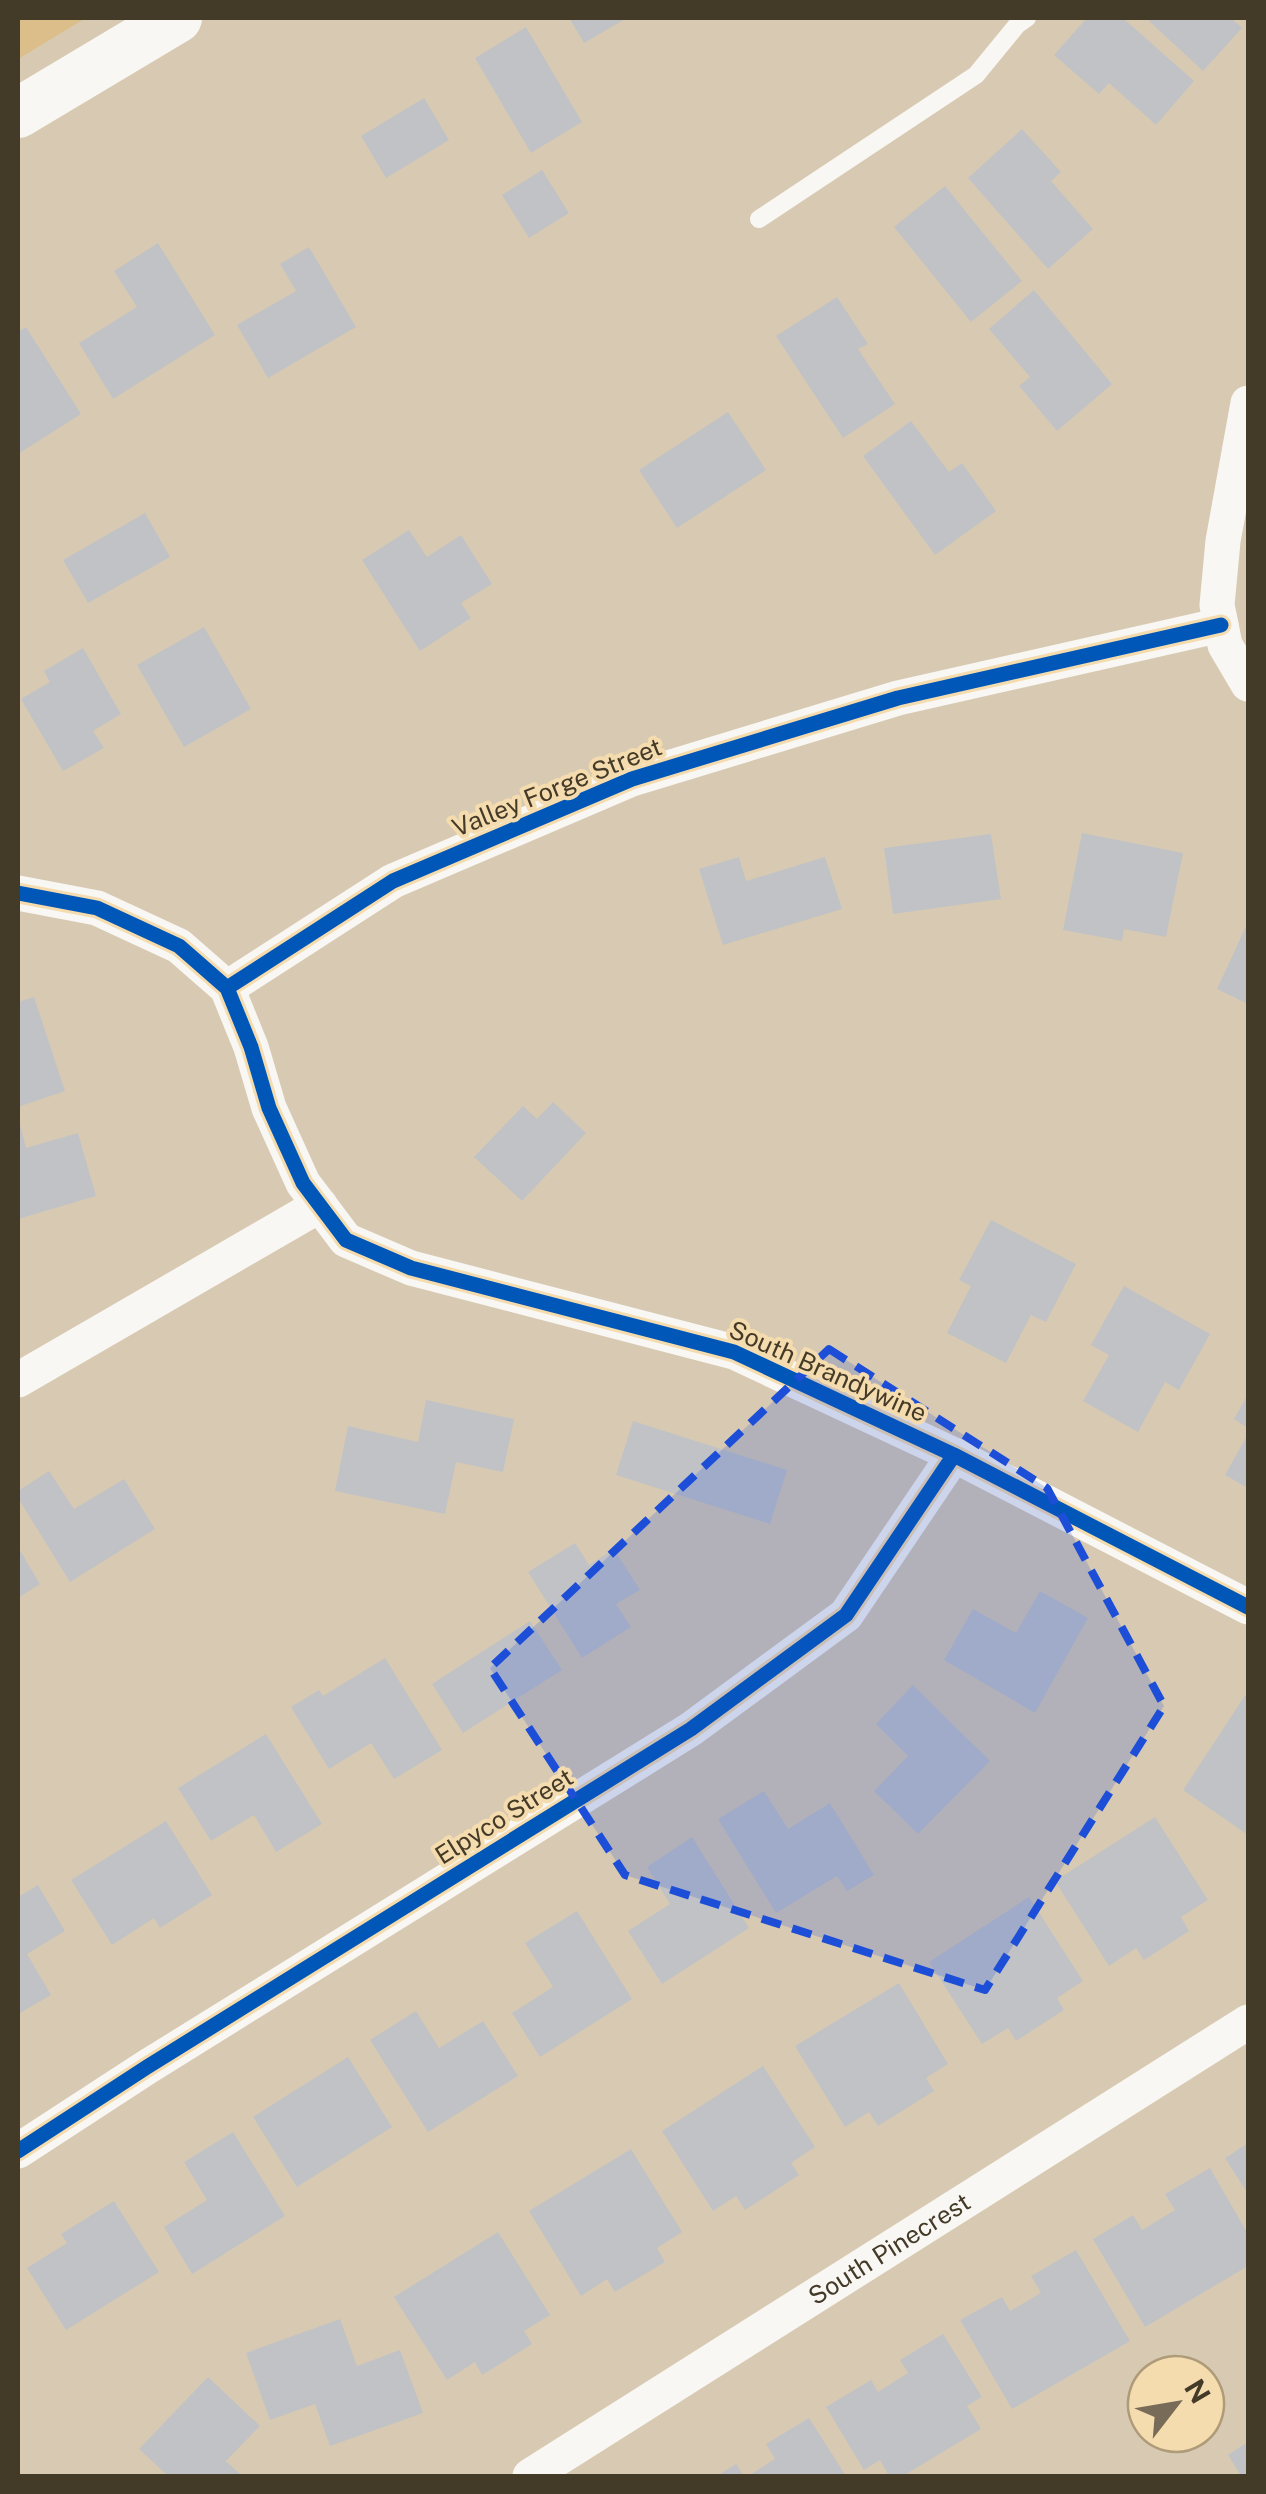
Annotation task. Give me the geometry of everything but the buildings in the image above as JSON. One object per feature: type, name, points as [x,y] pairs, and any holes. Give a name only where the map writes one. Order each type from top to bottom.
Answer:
[{"type":"main road","points":[[18,113],[177,18]]},
{"type":"street","points":[[1248,403],[1223,541],[1218,605],[1225,645],[1248,684]]},
{"type":"street","name":"Valley Forge Street","points":[[227,988],[394,881],[632,779],[898,698],[1221,625]]},
{"type":"street","points":[[18,893],[97,908],[178,946],[227,988],[251,1047],[269,1108],[303,1183],[320,1205],[18,1380]]},
{"type":"street","name":"South Brandywine","points":[[320,1205],[346,1240],[411,1268],[734,1352],[954,1454],[1248,1607]]},
{"type":"street","name":"Elpyco Street","points":[[18,2151],[692,1728],[846,1615],[954,1454]]},
{"type":"street","name":"South Pinecrest","points":[[530,2476],[1248,2022]]},
{"type":"lane","points":[[759,218],[976,75],[1017,25],[1028,18]]},
{"type":"highlighted area","points":[[829,1349],[1047,1488],[1164,1706],[985,1990],[625,1875],[490,1668]]},
{"type":"shaded area","points":[[18,18],[86,18],[18,59]]},
{"type":"cycle path","points":[[227,988],[393,881],[632,779],[898,698],[1221,625]]},
{"type":"cycle path","points":[[18,893],[97,908],[179,946],[227,988],[251,1047],[269,1108],[303,1183],[346,1240],[411,1268],[734,1352],[954,1455],[1248,1607]]},
{"type":"cycle path","points":[[18,2151],[691,1729],[846,1615],[954,1455]]}]
